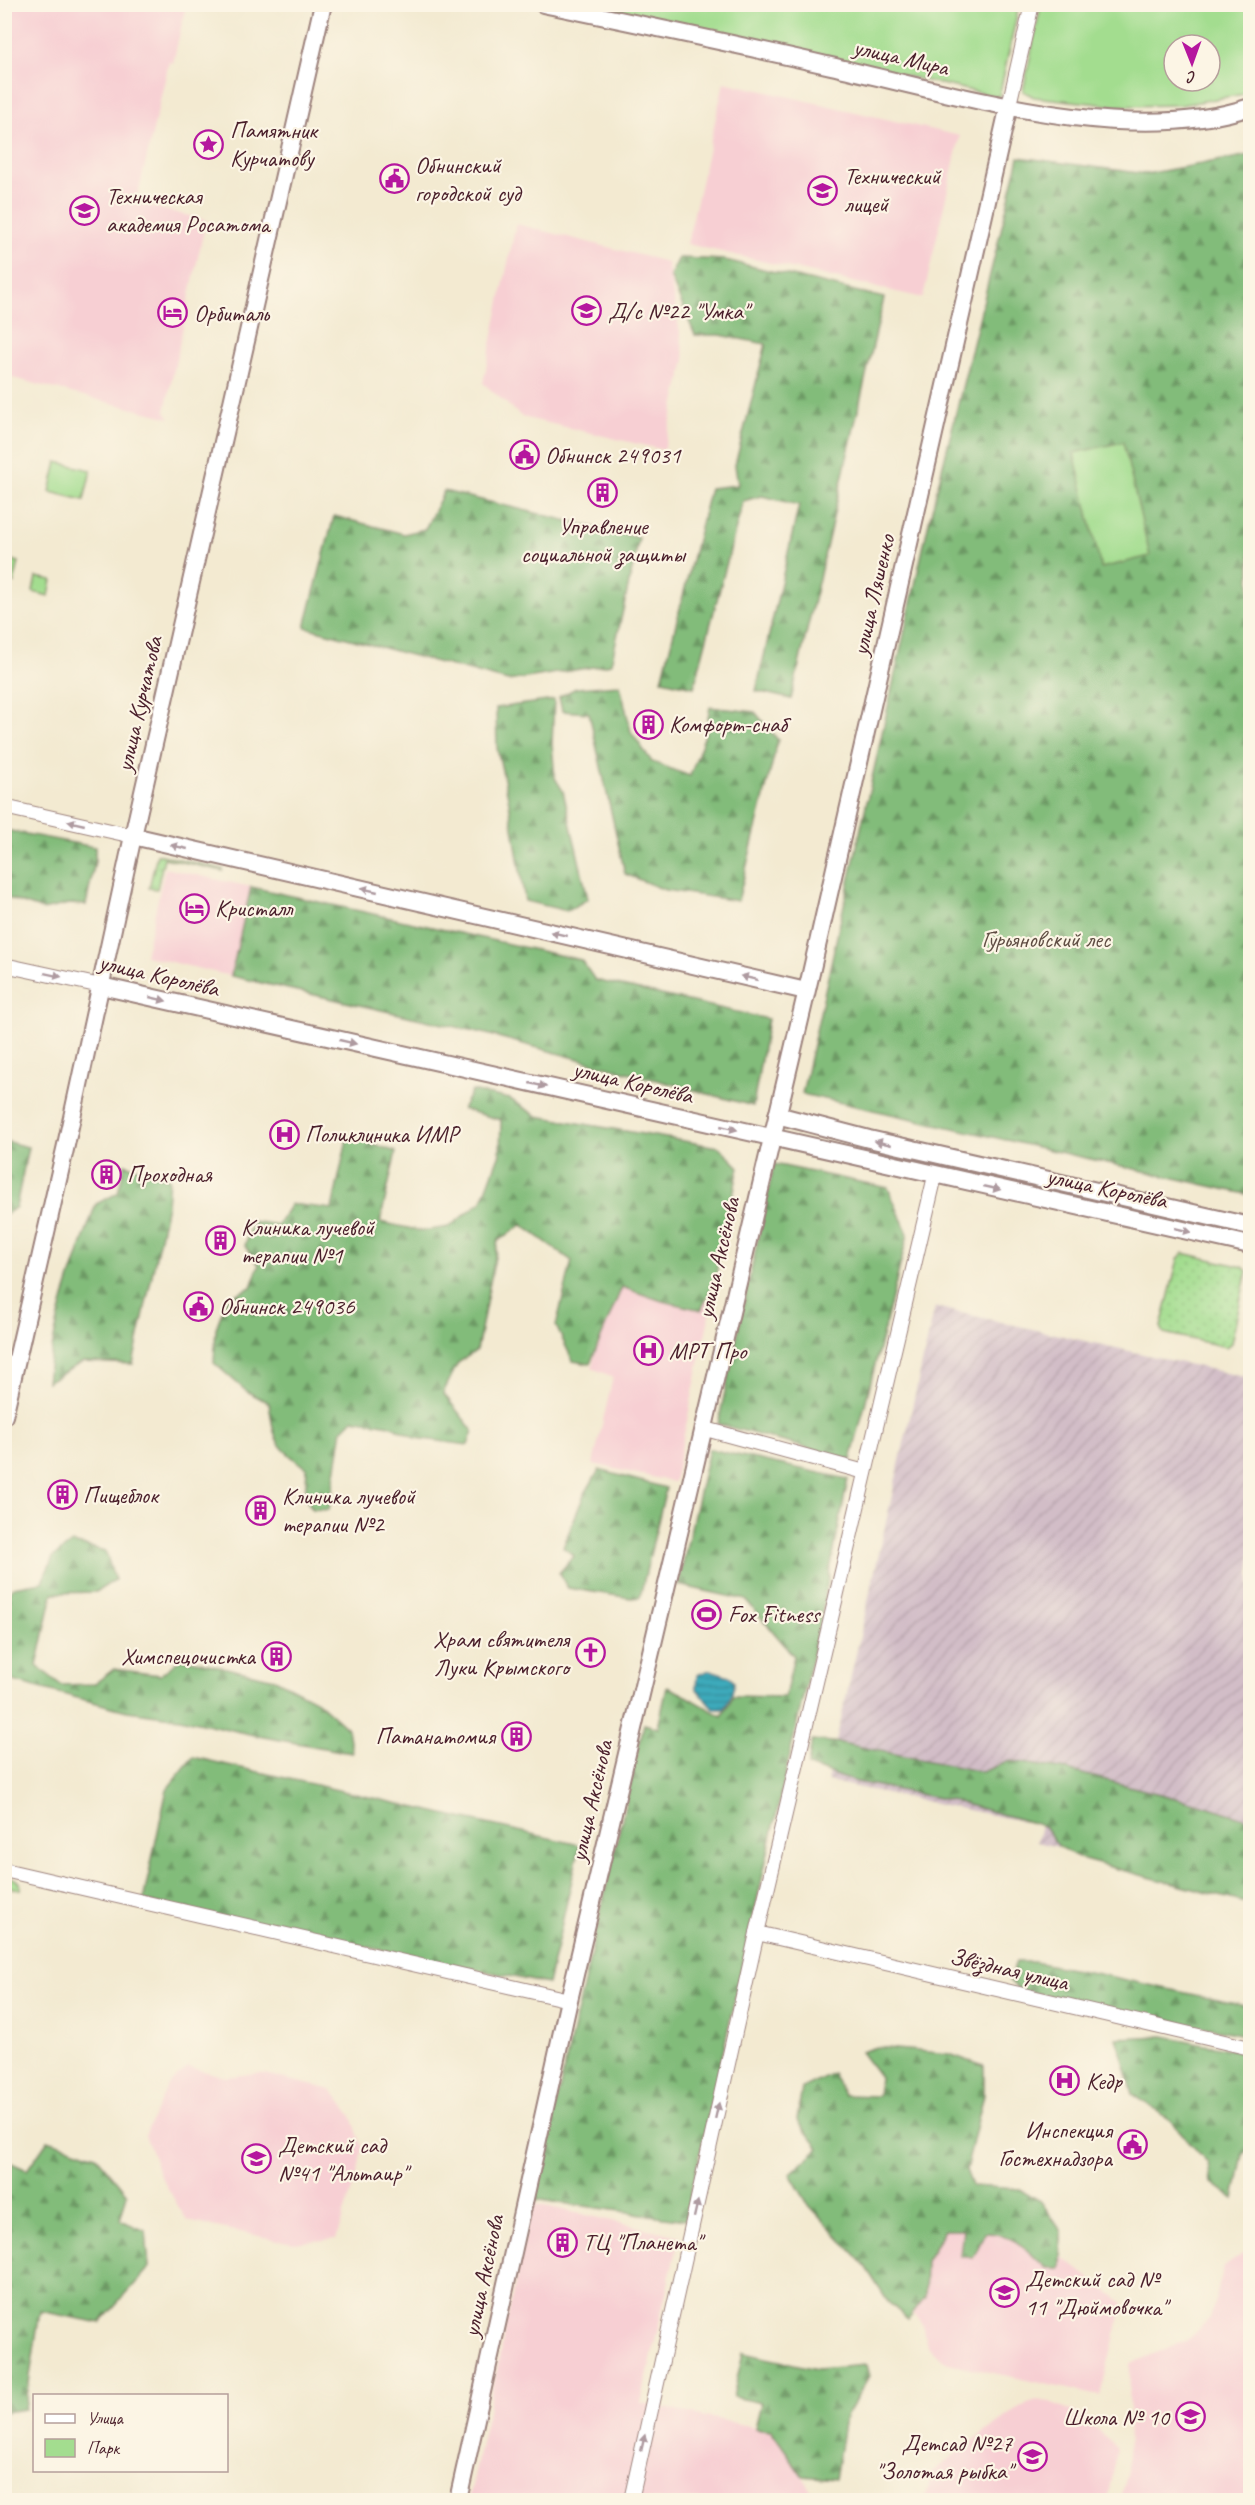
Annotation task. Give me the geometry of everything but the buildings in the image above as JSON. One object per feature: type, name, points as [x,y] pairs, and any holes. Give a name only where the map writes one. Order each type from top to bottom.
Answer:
[{"type":"main road","name":"улица Курчатова","points":[[4,1416],[323,4]]},
{"type":"main road","name":"улица Мира","points":[[543,4],[1009,105],[1104,121],[1179,122],[1236,112],[1251,107]]},
{"type":"main road","name":"улица Ляшенко","points":[[777,1115],[1009,105]]},
{"type":"main road","points":[[133,837],[806,991]]},
{"type":"main road","name":"улица Королёва","points":[[101,986],[935,1176],[1251,1245]]},
{"type":"main road","name":"улица Королёва","points":[[777,1115],[940,1156],[1251,1226]]},
{"type":"main road","name":"улица Аксёнова","points":[[458,2500],[568,2000],[777,1115]]},
{"type":"main road","points":[[935,1176],[940,1156]]},
{"type":"street","name":"улица Ляшенко","points":[[1009,105],[1032,4]]},
{"type":"street","points":[[4,807],[133,837]]},
{"type":"street","name":"улица Королёва","points":[[4,965],[101,986]]},
{"type":"street","points":[[631,2500],[757,1933],[935,1176]]},
{"type":"street","points":[[702,1428],[866,1472]]},
{"type":"street","points":[[4,1870],[568,2000]]},
{"type":"street","name":"Звёздная улица","points":[[757,1933],[1251,2048]]},
{"type":"shaded area","name":"Техническая академия Росатома","points":[[4,5],[186,5],[173,63],[169,62],[136,203],[206,220],[165,411],[170,418],[5,376]]},
{"type":"shaded area","name":"Технический лицей","points":[[724,82],[960,136],[923,298],[687,244]]},
{"type":"shaded area","name":"Д/с №22 \"Умка\"","points":[[516,224],[667,262],[685,360],[664,450],[522,417],[483,383]]},
{"type":"shaded area","points":[[165,868],[251,887],[231,976],[145,956]]},
{"type":"shaded area","points":[[610,1280],[712,1303],[674,1482],[593,1464],[613,1377],[592,1368]]},
{"type":"shaded area","points":[[935,1307],[1244,1377],[1250,1350],[1250,1892],[1037,1842],[1041,1825],[827,1781]]},
{"type":"shaded area","name":"Детский сад №41 \"Альтаир\"","points":[[188,2067],[226,2077],[260,2073],[332,2090],[352,2116],[362,2147],[358,2171],[336,2239],[293,2243],[187,2221],[160,2175],[145,2135],[168,2085]]},
{"type":"shaded area","name":"Детский сад № 11 \"Дюймовочка\"","points":[[981,2196],[1123,2303],[1100,2396],[948,2363],[927,2346],[922,2324],[890,2283],[893,2202]]},
{"type":"shaded area","points":[[532,2203],[679,2236],[641,2403],[772,2431],[811,2489],[808,2500],[469,2500]]},
{"type":"shaded area","name":"Школа № 10","points":[[1247,2251],[1250,2252],[1250,2500],[1121,2500],[1128,2470],[1130,2364],[1187,2340],[1210,2318],[1224,2267]]},
{"type":"shaded area","name":"Детсад №27 \"Золотая рыбка\"","points":[[1036,2400],[1050,2402],[1084,2416],[1117,2448],[1107,2500],[925,2500],[932,2472],[1016,2409]]},
{"type":"green space","points":[[591,5],[1019,5],[999,97]]},
{"type":"green space","points":[[1041,5],[1250,5],[1250,93],[1181,105],[1118,106],[1034,97],[1023,91]]},
{"type":"green space","name":"Гурьяновский лес","points":[[1250,155],[1250,1195],[802,1094],[928,526],[1019,157],[1146,174]]},
{"type":"green space","points":[[679,258],[725,260],[884,298],[791,699],[756,691],[799,505],[762,496],[743,501],[694,687],[662,680],[710,488],[738,485],[735,465],[766,344],[720,335],[695,335],[670,276]]},
{"type":"green space","points":[[1123,442],[1150,556],[1101,568],[1074,453]]},
{"type":"green space","points":[[57,462],[91,470],[84,500],[50,492]]},
{"type":"green space","points":[[444,491],[639,538],[611,664],[508,681],[305,627],[334,516],[404,534],[425,529]]},
{"type":"green space","points":[[5,558],[19,562],[14,583],[5,580]]},
{"type":"green space","points":[[36,577],[52,580],[49,596],[33,592]]},
{"type":"green space","points":[[620,685],[631,732],[652,762],[690,776],[705,735],[710,707],[755,712],[778,740],[738,901],[665,890],[625,874],[589,713],[562,711],[559,697],[576,688]]},
{"type":"green space","points":[[554,700],[552,744],[555,778],[563,791],[588,899],[567,911],[525,901],[508,797],[497,748],[496,708]]},
{"type":"green space","points":[[5,830],[95,847],[95,861],[86,905],[69,904],[43,910],[5,897]]},
{"type":"green space","points":[[157,854],[223,869],[223,871],[164,858],[157,889],[149,888]]},
{"type":"green space","points":[[251,887],[581,960],[595,980],[768,1019],[753,1106],[483,1033],[231,976]]},
{"type":"green space","points":[[472,1091],[510,1099],[537,1116],[719,1147],[739,1167],[714,1283],[701,1310],[662,1301],[622,1287],[590,1364],[573,1361],[556,1326],[572,1261],[522,1225],[498,1241],[477,1350],[458,1363],[443,1393],[473,1431],[468,1445],[416,1438],[390,1425],[353,1419],[342,1430],[329,1510],[312,1509],[305,1497],[307,1468],[277,1441],[269,1403],[246,1391],[214,1363],[216,1328],[227,1299],[251,1287],[259,1265],[245,1246],[252,1221],[278,1225],[291,1204],[332,1209],[348,1135],[396,1152],[380,1222],[422,1231],[449,1227],[482,1201],[500,1153],[501,1120],[462,1109]]},
{"type":"green space","points":[[4,1141],[28,1147],[16,1207],[7,1214],[4,1213]]},
{"type":"green space","points":[[125,1164],[169,1179],[167,1205],[133,1364],[83,1362],[47,1382],[54,1336],[88,1226],[96,1204],[118,1193]]},
{"type":"green space","points":[[774,1164],[888,1188],[908,1234],[851,1460],[718,1424]]},
{"type":"green space","points":[[1183,1253],[1243,1267],[1247,1271],[1231,1343],[1226,1347],[1164,1333],[1161,1327],[1178,1259]]},
{"type":"green space","points":[[709,1449],[848,1479],[820,1621],[685,2220],[534,2199],[644,1724],[658,1728],[667,1687],[722,1716],[733,1696],[785,1697],[794,1656],[746,1600],[678,1585]]},
{"type":"green space","points":[[599,1470],[666,1488],[640,1597],[631,1598],[568,1588],[559,1573],[574,1556],[563,1547],[584,1495]]},
{"type":"green space","points":[[72,1543],[105,1551],[115,1580],[96,1592],[53,1593],[37,1666],[61,1685],[94,1684],[114,1669],[160,1675],[182,1658],[275,1679],[317,1701],[348,1729],[352,1753],[258,1736],[180,1718],[127,1711],[5,1679],[5,1596],[13,1587],[42,1582],[53,1557]]},
{"type":"green space","points":[[812,1740],[841,1743],[982,1772],[1010,1761],[1067,1770],[1206,1806],[1250,1820],[1250,1904],[1084,1860],[1059,1847],[1044,1826],[954,1801],[853,1781],[808,1766]]},
{"type":"green space","points":[[193,1757],[580,1845],[548,1984],[143,1901],[167,1789]]},
{"type":"green space","points":[[5,1876],[16,1880],[21,1890],[5,1886]]},
{"type":"green space","points":[[1016,1962],[1033,1962],[1099,1974],[1250,2007],[1250,2036],[1019,1990],[1009,1980]]},
{"type":"green space","points":[[1164,2036],[1250,2053],[1250,2149],[1243,2155],[1234,2199],[1211,2182],[1208,2163],[1171,2121],[1133,2094],[1117,2038]]},
{"type":"green space","points":[[876,2047],[949,2054],[984,2066],[984,2094],[966,2170],[972,2186],[1019,2189],[1042,2203],[1061,2231],[1061,2268],[1046,2268],[1019,2243],[995,2233],[985,2233],[973,2258],[960,2256],[963,2230],[944,2230],[926,2261],[925,2297],[908,2319],[888,2302],[863,2263],[808,2204],[790,2174],[819,2148],[797,2120],[802,2088],[833,2073],[844,2095],[878,2096],[880,2077],[861,2052]]},
{"type":"green space","points":[[48,2140],[96,2156],[127,2194],[120,2220],[146,2231],[149,2268],[100,2323],[40,2311],[25,2409],[5,2412],[5,2160],[27,2170]]},
{"type":"green space","points":[[743,2353],[817,2369],[866,2365],[869,2376],[845,2417],[835,2479],[803,2476],[771,2430],[755,2428],[761,2403],[733,2397]]},
{"type":"water","points":[[710,1670],[729,1676],[734,1682],[732,1694],[724,1709],[714,1709],[696,1688],[697,1675]]},
{"type":"place","name":"Памятник Курчатову","points":[[209,144]]},
{"type":"place","name":"Обнинский городской суд","points":[[394,179]]},
{"type":"place","name":"Технический лицей","points":[[823,190]]},
{"type":"place","name":"Техническая академия Росатома","points":[[85,210]]},
{"type":"place","name":"Д/с №22 \"Умка\"","points":[[587,311]]},
{"type":"place","name":"Орбиталь","points":[[173,313]]},
{"type":"place","name":"Обнинск 249031","points":[[524,455]]},
{"type":"place","name":"Управление социальной защиты","points":[[603,493]]},
{"type":"place","name":"Комфорт-снаб","points":[[648,724]]},
{"type":"place","name":"Кристалл","points":[[194,908]]},
{"type":"place","name":"Поликлиника ИМР","points":[[284,1134]]},
{"type":"place","name":"Проходная","points":[[106,1174]]},
{"type":"place","name":"Клиника лучевой терапии №1","points":[[220,1241]]},
{"type":"place","name":"Обнинск 249036","points":[[198,1306]]},
{"type":"place","name":"МРТ Про","points":[[648,1351]]},
{"type":"place","name":"Пищеблок","points":[[62,1495]]},
{"type":"place","name":"Клиника лучевой терапии №2","points":[[261,1510]]},
{"type":"place","name":"Fox Fitness","points":[[707,1614]]},
{"type":"place","name":"Храм святителя Луки Крымского","points":[[590,1653]]},
{"type":"place","name":"Химспецочистка","points":[[276,1656]]},
{"type":"place","name":"Патанатомия","points":[[516,1736]]},
{"type":"place","name":"Кедр","points":[[1065,2081]]},
{"type":"place","name":"Инспекция Гостехнадзора","points":[[1133,2144]]},
{"type":"place","name":"Детский сад №41 \"Альтаир\"","points":[[257,2159]]},
{"type":"place","name":"ТЦ \"Планета\"","points":[[562,2242]]},
{"type":"place","name":"Детский сад № 11 \"Дюймовочка\"","points":[[1004,2293]]},
{"type":"place","name":"Школа № 10","points":[[1190,2417]]},
{"type":"place","name":"Детсад №27 \"Золотая рыбка\"","points":[[1033,2457]]}]
